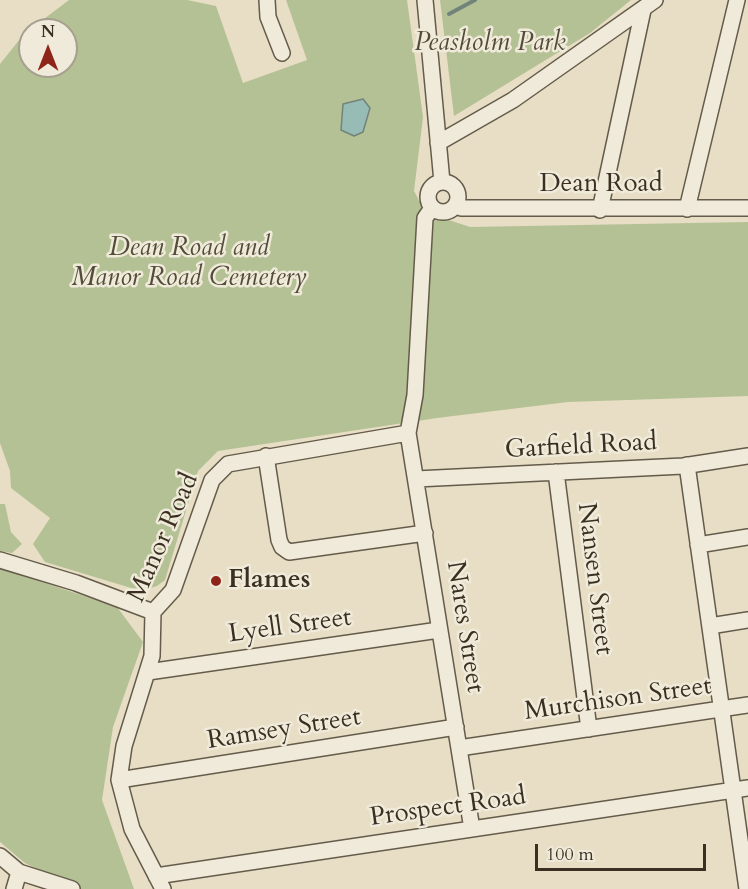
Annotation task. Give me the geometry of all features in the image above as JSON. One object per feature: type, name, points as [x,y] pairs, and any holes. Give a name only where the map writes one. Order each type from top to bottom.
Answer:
[{"type":"street","points":[[267,0],[268,17],[282,53]]},
{"type":"street","points":[[425,0],[442,182]]},
{"type":"street","points":[[438,143],[513,100],[656,0]]},
{"type":"street","points":[[687,209],[737,0]]},
{"type":"street","points":[[600,210],[643,10]]},
{"type":"street","points":[[442,182],[448,183],[457,191],[455,206],[444,212],[432,208],[429,202],[429,191],[434,185],[442,182]]},
{"type":"street","name":"Dean Road","points":[[455,206],[461,208],[600,210],[748,208]]},
{"type":"street","points":[[408,433],[415,395],[425,218],[432,208]]},
{"type":"street","name":"Manor Road","points":[[160,883],[132,829],[119,780],[124,746],[148,672],[154,645],[153,612],[173,590],[212,480],[228,464],[408,433]]},
{"type":"street","name":"Nares Street","points":[[408,433],[472,829]]},
{"type":"street","points":[[266,456],[279,540],[289,552],[425,533]]},
{"type":"street","name":"Garfield Road","points":[[416,478],[687,465],[748,456]]},
{"type":"street","points":[[687,465],[722,709],[740,789],[742,888]]},
{"type":"street","name":"Nansen Street","points":[[556,472],[589,729]]},
{"type":"street","points":[[698,545],[748,537]]},
{"type":"street","points":[[3,561],[76,583],[153,612]]},
{"type":"street","points":[[710,626],[748,620]]},
{"type":"street","name":"Lyell Street","points":[[148,672],[439,630]]},
{"type":"street","name":"Murchison Street","points":[[459,748],[748,705]]},
{"type":"street","name":"Ramsey Street","points":[[119,780],[456,727]]},
{"type":"street","name":"Prospect Road","points":[[160,883],[472,829],[740,789]]},
{"type":"street","points":[[0,856],[19,872],[72,889]]},
{"type":"street","points":[[14,889],[19,872]]},
{"type":"green space","name":"Dean Road and Manor Road Cemetery","points":[[69,0],[187,0],[216,6],[243,83],[307,60],[286,0],[407,0],[423,117],[414,191],[425,212],[470,227],[748,222],[748,396],[568,402],[437,418],[218,451],[198,471],[165,580],[157,586],[141,591],[45,562],[33,544],[50,518],[11,488],[10,471],[0,443],[0,64],[18,42],[18,78],[78,78],[78,18],[45,18]]},
{"type":"green space","name":"Peasholm Park","points":[[440,0],[631,0],[590,33],[454,116]]},
{"type":"green space","points":[[0,504],[5,504],[11,532],[22,544],[12,553],[0,551]]},
{"type":"green space","points":[[0,568],[117,607],[143,642],[113,727],[102,800],[134,889],[79,889],[25,863],[0,842]]},
{"type":"water","points":[[363,99],[370,108],[363,132],[354,136],[341,130],[343,104]]},
{"type":"waterway","points":[[449,14],[475,0]]},
{"type":"place","name":"Flames","points":[[216,581]]}]
